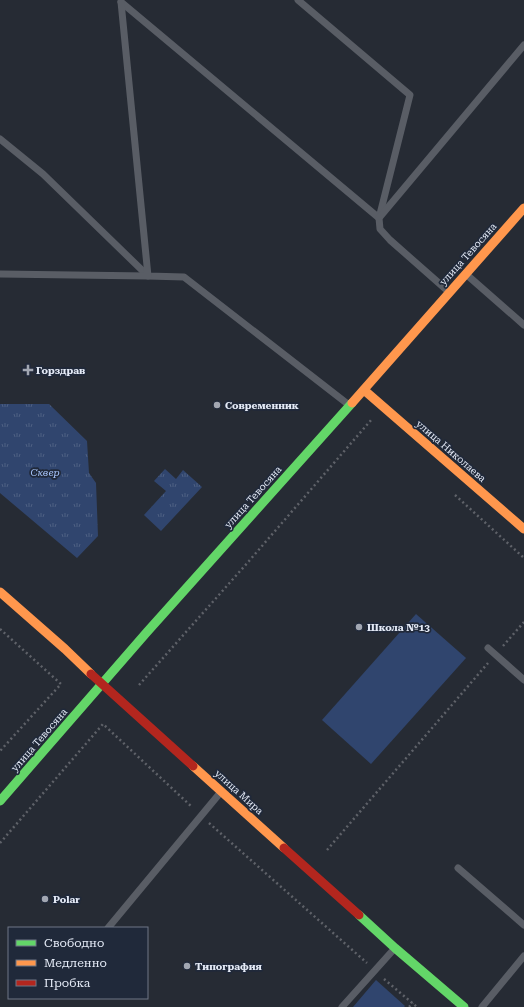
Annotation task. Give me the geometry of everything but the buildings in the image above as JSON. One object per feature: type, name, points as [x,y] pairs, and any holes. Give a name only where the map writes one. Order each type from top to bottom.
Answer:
[{"type":"main road","name":"улица Тевосяна","points":[[0,801],[524,208]]},
{"type":"main road","name":"улица Николаева","points":[[364,390],[524,529]]},
{"type":"main road","name":"улица Мира","points":[[0,592],[395,948],[464,1007]]},
{"type":"lane","points":[[298,0],[410,95],[379,218],[380,229],[390,240],[449,293]]},
{"type":"lane","points":[[121,1],[379,218]]},
{"type":"lane","points":[[121,1],[148,276]]},
{"type":"lane","points":[[379,218],[524,45]]},
{"type":"lane","points":[[0,139],[43,174],[148,276]]},
{"type":"lane","points":[[0,274],[184,277],[350,406]]},
{"type":"lane","points":[[466,274],[524,325]]},
{"type":"lane","points":[[488,648],[524,680]]},
{"type":"lane","points":[[109,927],[222,791]]},
{"type":"lane","points":[[458,868],[524,925]]},
{"type":"lane","points":[[342,1007],[395,948]]},
{"type":"lane","points":[[482,1007],[524,956]]},
{"type":"path","points":[[139,684],[249,561],[371,418]]},
{"type":"path","points":[[327,850],[524,622]]},
{"type":"path","points":[[0,629],[61,684],[0,751]]},
{"type":"path","points":[[0,844],[103,724],[201,816],[417,1007]]},
{"type":"path","points":[[409,1007],[412,1003]]},
{"type":"green space","name":"Сквер","points":[[0,404],[49,404],[87,441],[89,473],[96,483],[98,536],[77,558],[0,493]]},
{"type":"green space","points":[[165,469],[176,479],[183,470],[202,487],[161,531],[144,515],[166,491],[154,481]]},
{"type":"green space","points":[[416,614],[466,658],[371,764],[322,720]]},
{"type":"green space","points":[[376,980],[405,1006],[353,1007]]},
{"type":"traffic: fast","points":[[0,801],[147,632],[352,403]]},
{"type":"traffic: fast","points":[[359,915],[464,1007]]},
{"type":"traffic: slow","points":[[352,403],[524,208]]},
{"type":"traffic: slow","points":[[364,390],[524,529]]},
{"type":"traffic: slow","points":[[0,592],[91,674]]},
{"type":"traffic: slow","points":[[193,766],[284,848]]},
{"type":"traffic: jam","points":[[91,674],[193,766]]},
{"type":"traffic: jam","points":[[284,848],[359,915]]},
{"type":"place","name":"Горздрав","points":[[28,370]]},
{"type":"place","name":"Современник","points":[[217,405]]},
{"type":"place","name":"Школа №13","points":[[359,627]]},
{"type":"place","name":"Polar","points":[[45,899]]},
{"type":"place","name":"Типография","points":[[187,966]]}]
